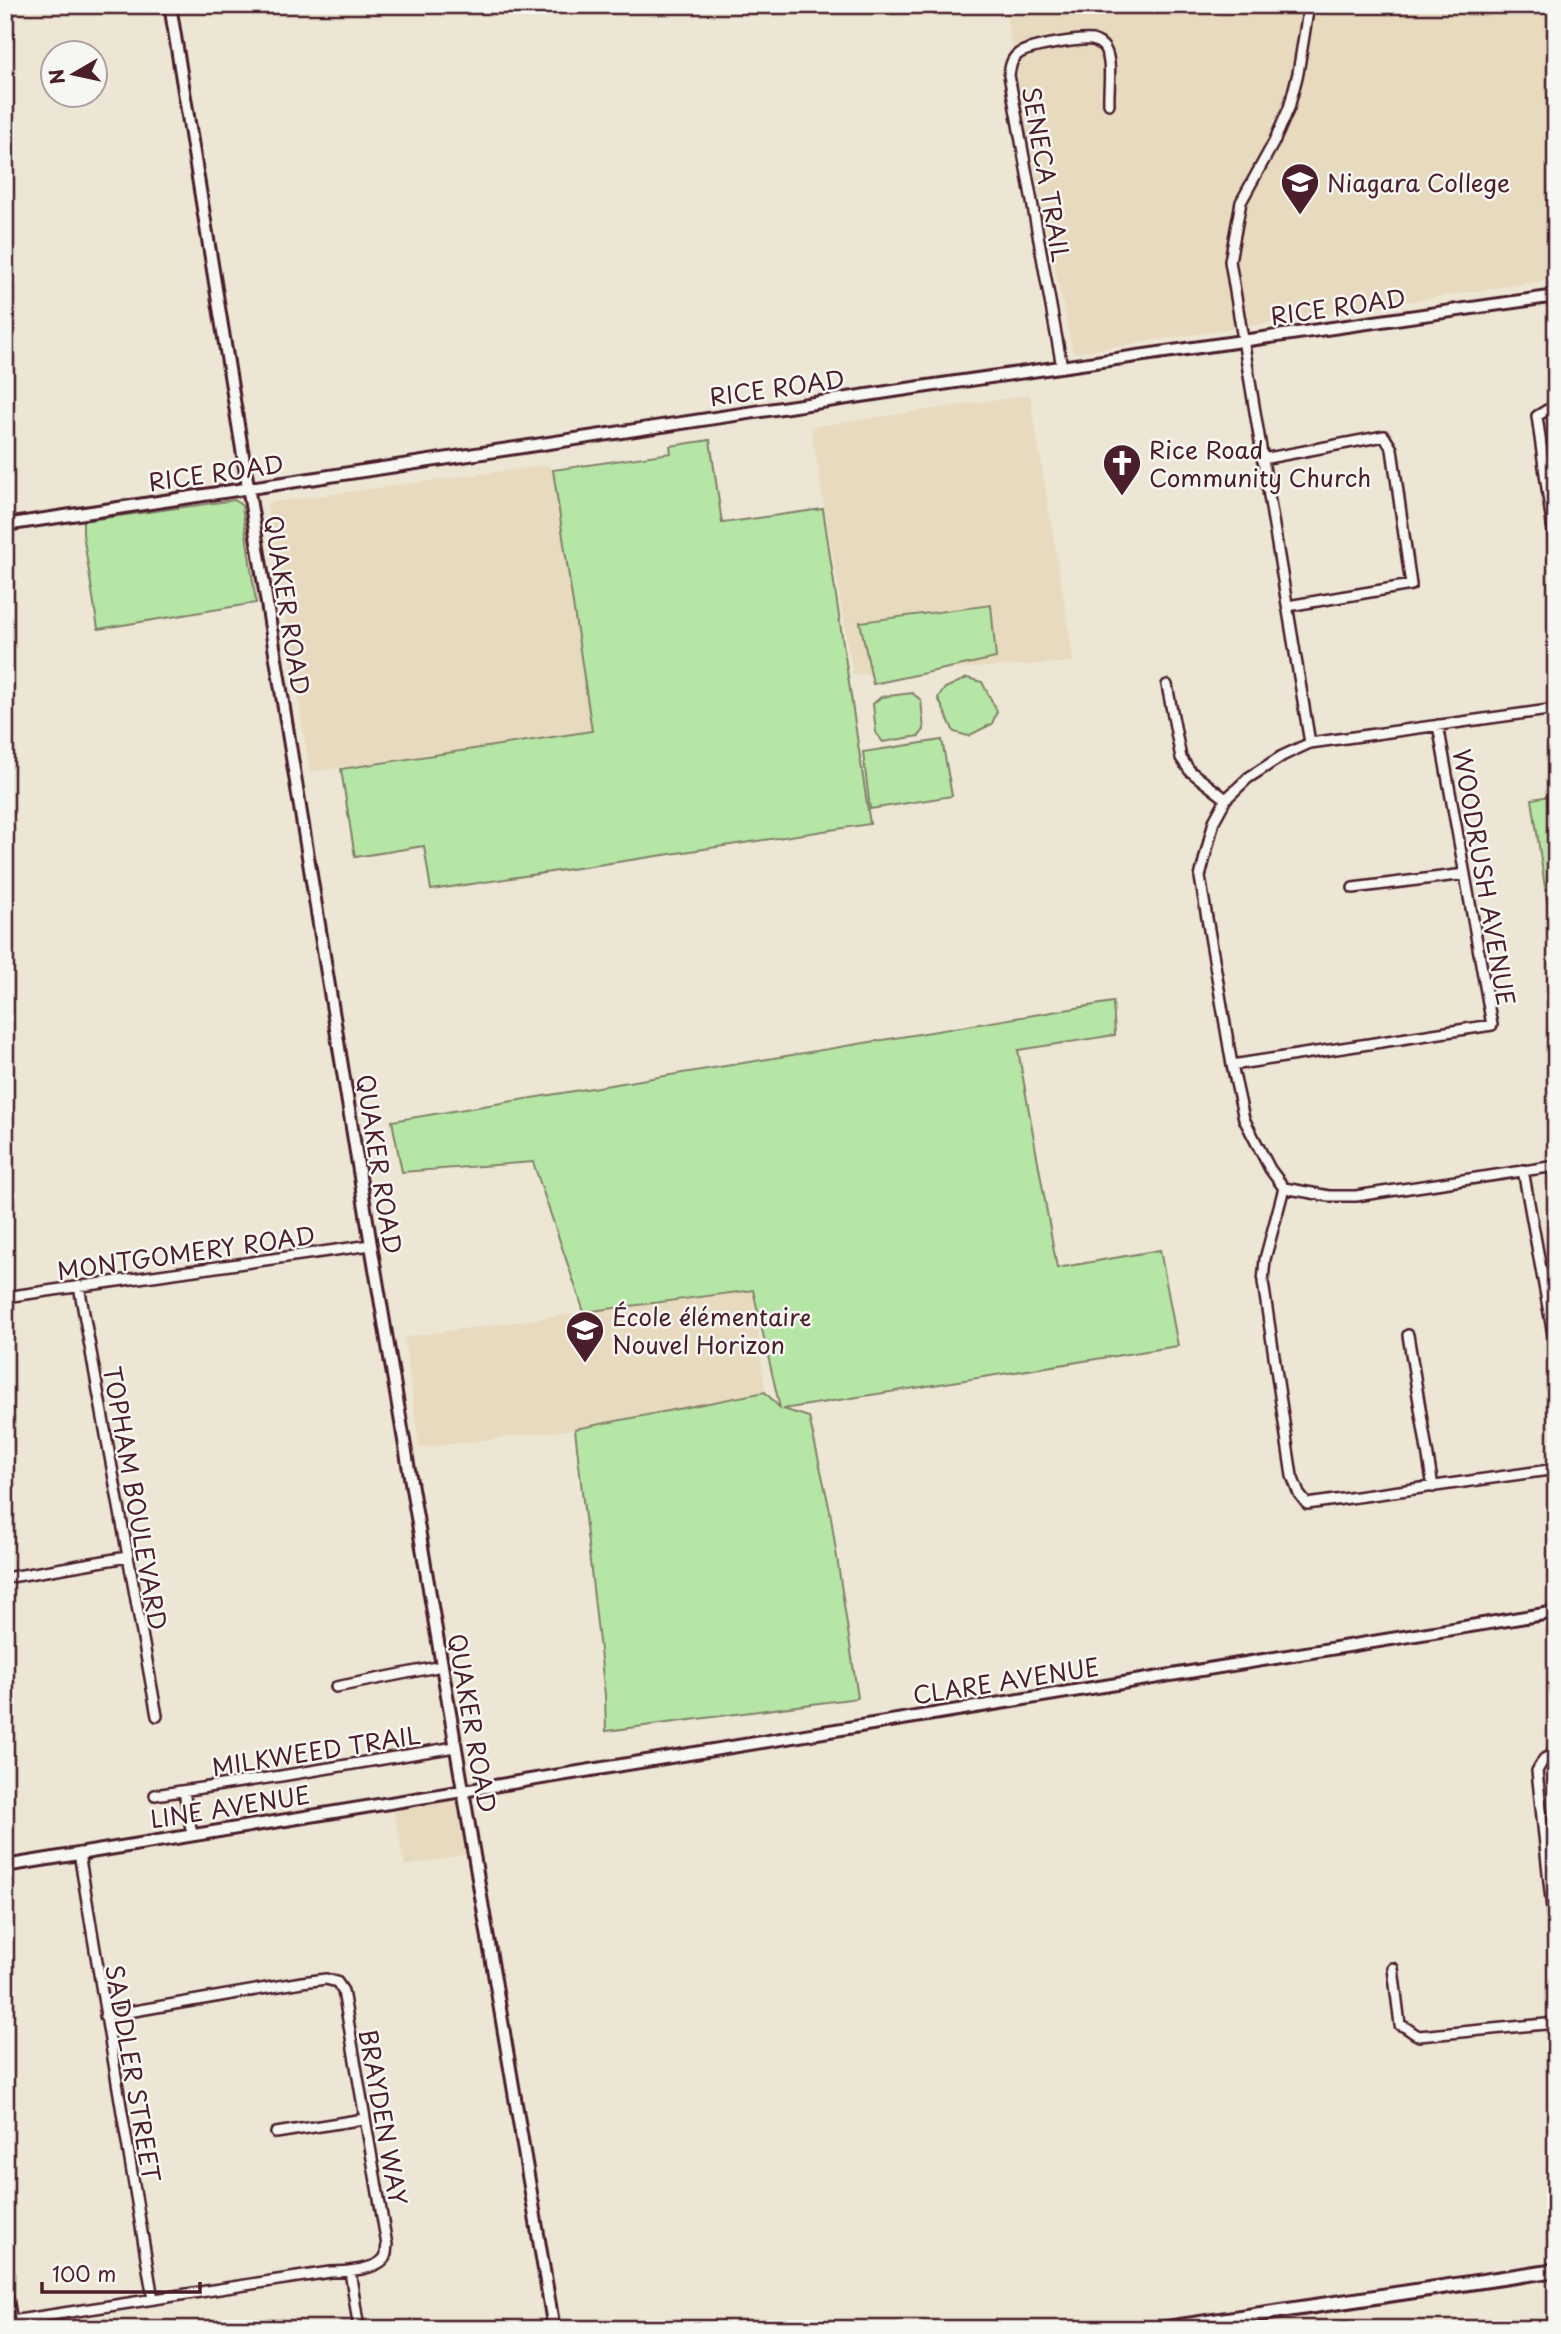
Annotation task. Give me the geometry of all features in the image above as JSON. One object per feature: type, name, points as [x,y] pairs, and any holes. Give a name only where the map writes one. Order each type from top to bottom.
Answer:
[{"type":"main road","points":[[1160,2329],[1556,2270]]},
{"type":"street","name":"QUAKER ROAD","points":[[170,5],[372,1245],[554,2329]]},
{"type":"street","points":[[1309,5],[1289,108],[1274,142],[1245,193],[1236,221],[1234,250],[1230,261],[1310,743]]},
{"type":"street","name":"SENECA TRAIL","points":[[1062,367],[1009,75],[1011,63],[1017,54],[1027,49],[1092,40],[1100,43],[1106,50],[1108,60],[1109,104]]},
{"type":"street","name":"RICE ROAD","points":[[5,525],[1556,296]]},
{"type":"street","points":[[1556,409],[1547,410],[1537,416],[1556,553]]},
{"type":"street","points":[[1262,459],[1384,436],[1392,449],[1411,584],[1288,606]]},
{"type":"street","points":[[1167,685],[1181,758],[1190,771],[1226,799]]},
{"type":"street","points":[[1556,709],[1310,743],[1282,756],[1259,771],[1226,799],[1214,821],[1200,877],[1232,1065],[1244,1119],[1270,1170],[1284,1188],[1329,1196],[1356,1196],[1556,1166]]},
{"type":"street","name":"WOODRUSH AVENUE","points":[[1232,1065],[1492,1025],[1438,725]]},
{"type":"street","points":[[1353,888],[1465,874]]},
{"type":"street","points":[[1523,1170],[1556,1351]]},
{"type":"street","points":[[1284,1188],[1265,1259],[1263,1282],[1292,1476],[1299,1494],[1307,1504],[1556,1469]]},
{"type":"street","name":"MONTGOMERY ROAD","points":[[5,1297],[372,1245]]},
{"type":"street","name":"TOPHAM BOULEVARD","points":[[79,1286],[157,1716]]},
{"type":"street","points":[[1408,1335],[1433,1487]]},
{"type":"street","points":[[5,1578],[127,1557]]},
{"type":"street","name":"CLARE AVENUE","points":[[463,1789],[1556,1612]]},
{"type":"street","points":[[336,1687],[442,1667]]},
{"type":"street","name":"MILKWEED TRAIL","points":[[155,1795],[455,1747]]},
{"type":"street","points":[[1556,1753],[1544,1759],[1537,1771],[1556,1946]]},
{"type":"street","name":"LINE AVENUE","points":[[5,1866],[463,1789]]},
{"type":"street","name":"MILKWEED TRAIL","points":[[184,1792],[192,1834]]},
{"type":"street","name":"SADDLER STREET","points":[[79,1853],[153,2299]]},
{"type":"street","points":[[1393,1968],[1400,2025],[1405,2026],[1411,2034],[1419,2036],[1556,2023]]},
{"type":"street","name":"BRAYDEN WAY","points":[[105,2016],[302,1982],[326,1979],[337,1982],[343,1992],[387,2245],[384,2258],[377,2265],[349,2271]]},
{"type":"street","points":[[276,2133],[364,2119]]},
{"type":"street","points":[[5,2283],[9,2321],[349,2271],[359,2329]]},
{"type":"shaded area","name":"Niagara College","points":[[1004,5],[1556,5],[1556,279],[1073,353],[1031,153]]},
{"type":"shaded area","points":[[1030,395],[1074,662],[853,675],[811,427]]},
{"type":"shaded area","points":[[547,465],[553,470],[592,731],[310,772],[267,503]]},
{"type":"shaded area","name":"École élémentaire Nouvel Horizon","points":[[753,1290],[765,1392],[575,1429],[420,1448],[404,1337]]},
{"type":"shaded area","points":[[456,1795],[467,1854],[405,1866],[393,1806]]},
{"type":"green space","points":[[710,440],[722,523],[823,509],[870,824],[431,890],[424,846],[355,857],[341,769],[592,731],[553,470],[671,453],[670,446]]},
{"type":"green space","points":[[235,500],[242,506],[256,603],[98,629],[83,521]]},
{"type":"green space","points":[[991,605],[996,658],[873,684],[860,622]]},
{"type":"green space","points":[[967,678],[982,682],[997,711],[992,724],[968,736],[954,732],[938,698],[945,688]]},
{"type":"green space","points":[[912,693],[921,700],[924,730],[919,736],[883,742],[876,733],[873,704],[881,697]]},
{"type":"green space","points":[[942,740],[952,796],[870,809],[863,752]]},
{"type":"green space","points":[[1556,795],[1556,962],[1532,799]]},
{"type":"green space","points":[[1113,1002],[1115,1035],[1018,1050],[1057,1268],[1160,1250],[1178,1346],[783,1409],[809,1417],[830,1511],[858,1698],[606,1731],[605,1695],[575,1429],[765,1392],[780,1408],[753,1290],[584,1312],[533,1162],[402,1172],[392,1121]]},
{"type":"place","name":"Niagara College","points":[[1300,216]]},
{"type":"place","name":"Rice Road Community Church","points":[[1122,497]]},
{"type":"place","name":"École élémentaire Nouvel Horizon","points":[[585,1364]]}]
